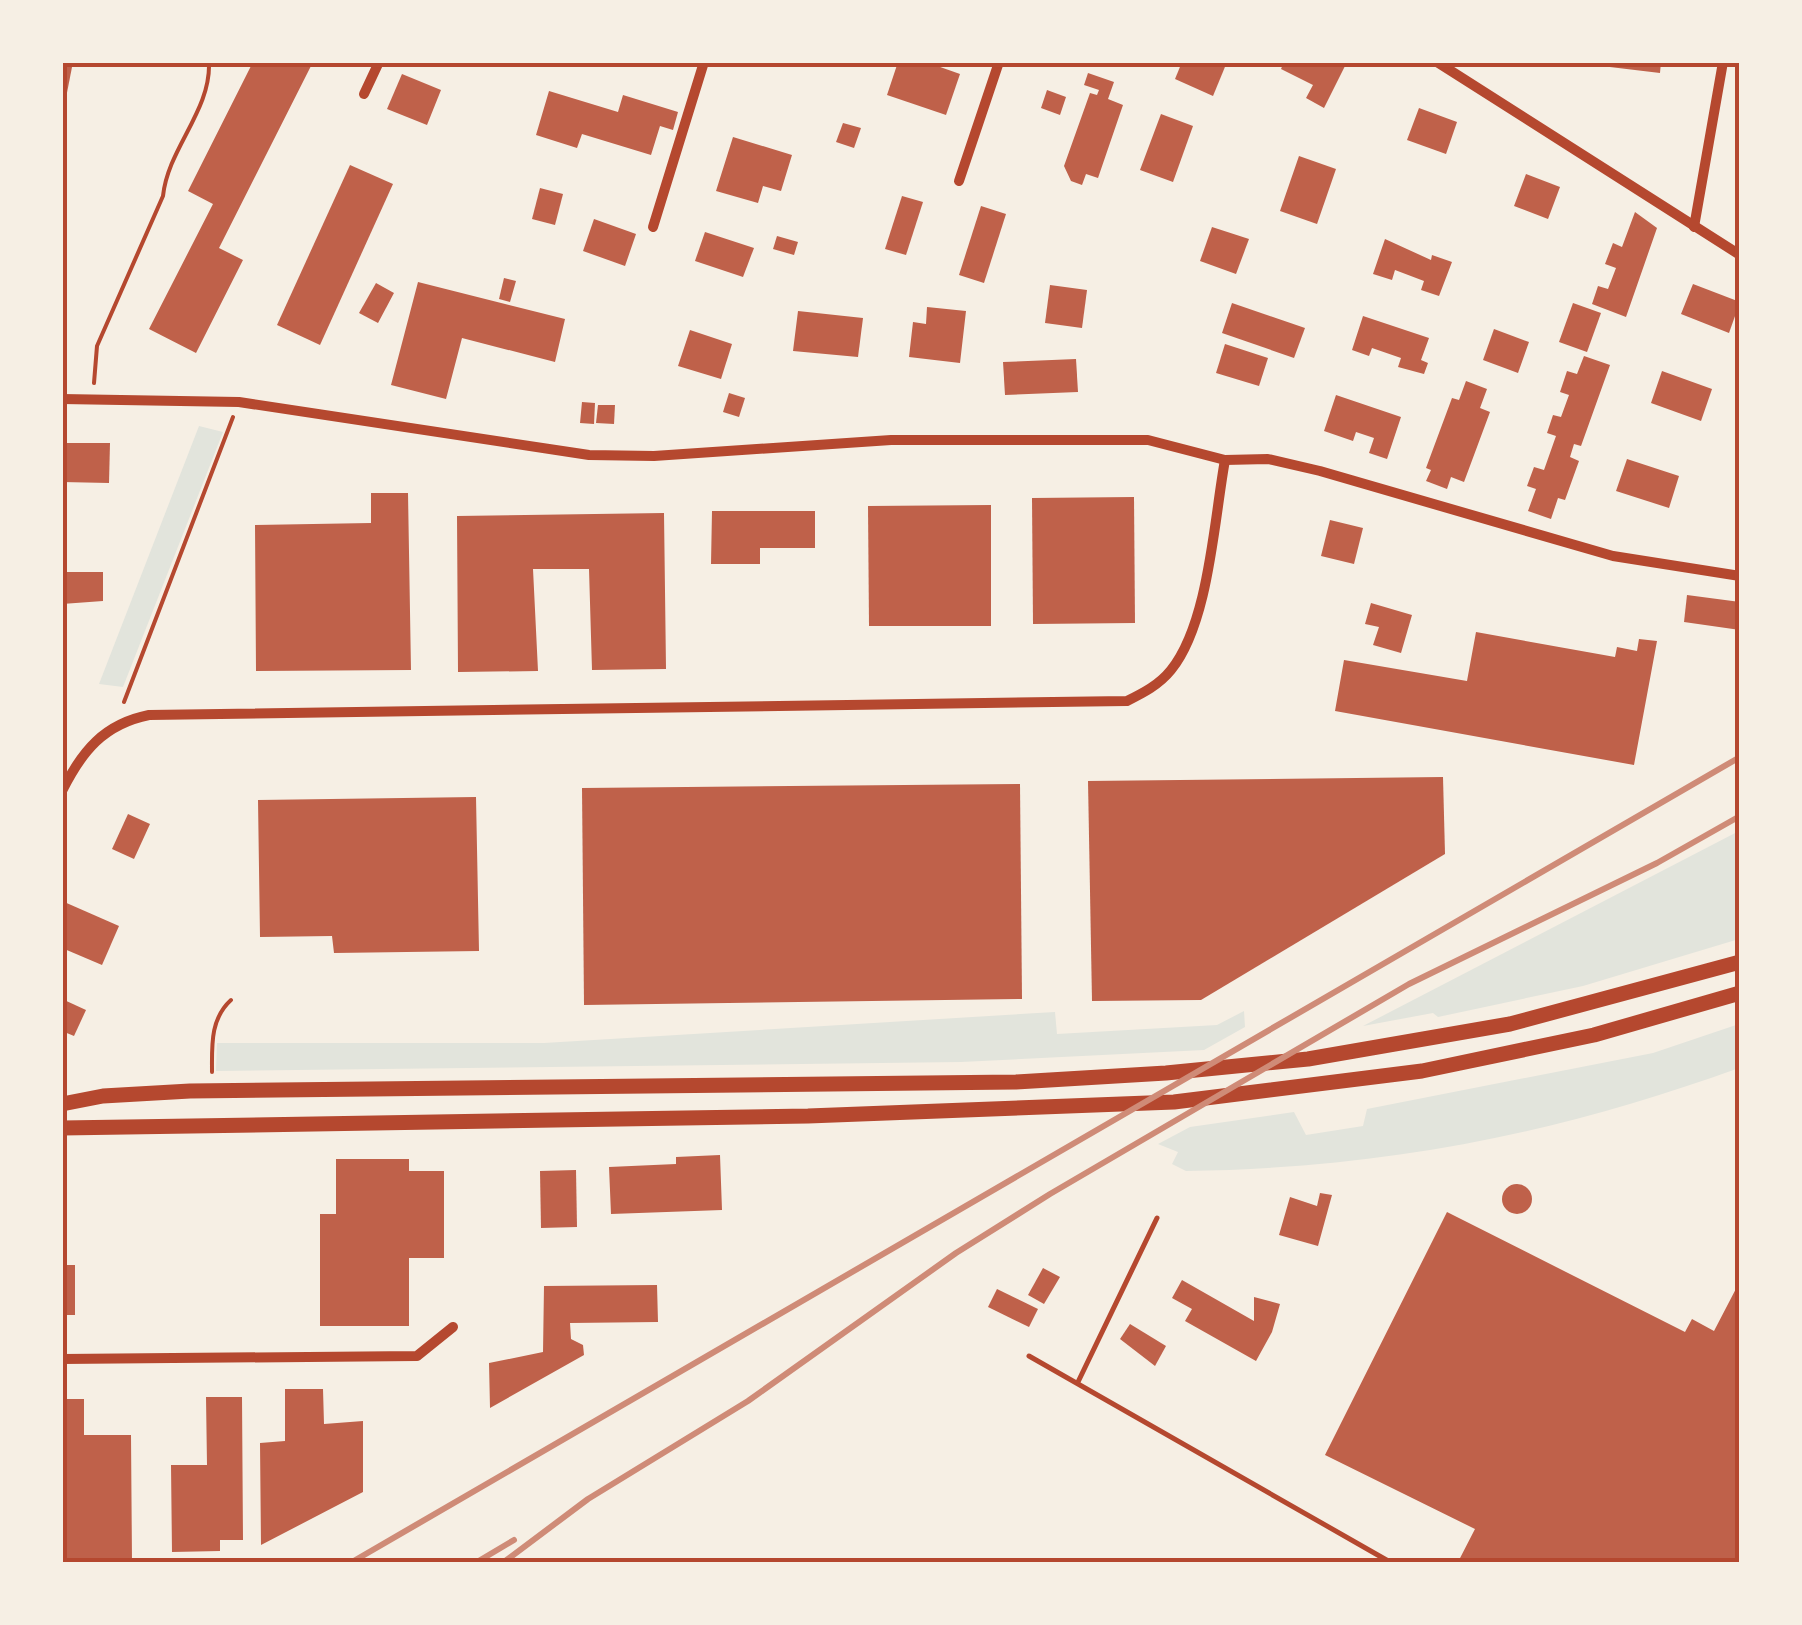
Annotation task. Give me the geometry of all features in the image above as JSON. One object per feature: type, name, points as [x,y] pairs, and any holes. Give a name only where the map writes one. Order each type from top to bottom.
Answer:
[{"type":"main road","points":[[62,1104],[103,1096],[190,1091],[882,1084],[1166,1073],[1308,1059],[1510,1024],[1740,962]]},
{"type":"main road","points":[[62,1128],[808,1116],[1174,1102],[1422,1071],[1594,1035],[1740,992]]},
{"type":"street","points":[[364,94],[379,62]]},
{"type":"street","points":[[653,227],[704,62]]},
{"type":"street","points":[[959,181],[999,62]]},
{"type":"street","points":[[1437,62],[1740,255]]},
{"type":"street","points":[[1694,226],[1723,62]]},
{"type":"street","points":[[62,398],[239,402],[589,455],[654,456],[856,441],[1086,437],[1148,440],[1225,460],[1292,464],[1613,556],[1740,576]]},
{"type":"street","points":[[62,791],[77,761],[96,738],[115,726],[149,714],[1127,700],[1169,674],[1184,653],[1194,626],[1225,460]]},
{"type":"street","points":[[62,1359],[417,1356],[453,1327]]},
{"type":"lane","points":[[1078,1382],[1157,1218]]},
{"type":"lane","points":[[1029,1356],[1390,1562]]},
{"type":"path","points":[[94,380],[97,346],[163,196],[165,175],[209,86],[209,62]]},
{"type":"path","points":[[124,702],[232,420]]},
{"type":"path","points":[[212,1077],[212,1036],[220,1010],[230,1000]]},
{"type":"shaded area","points":[[199,426],[223,432],[123,687],[99,684]]},
{"type":"shaded area","points":[[1739,831],[1739,939],[1583,986],[1438,1017],[1433,1013],[1363,1026]]},
{"type":"shaded area","points":[[1244,1011],[1245,1027],[1204,1050],[961,1062],[216,1071],[217,1043],[544,1043],[1055,1012],[1057,1034],[1217,1025]]},
{"type":"shaded area","points":[[1739,1024],[1739,1068],[1602,1112],[1467,1144],[1330,1163],[1186,1171],[1172,1164],[1178,1152],[1158,1144],[1190,1127],[1294,1112],[1306,1135],[1363,1126],[1367,1109],[1653,1053]]},
{"type":"building","points":[[62,62],[73,62],[64,108],[62,108]]},
{"type":"building","points":[[253,62],[313,62],[219,248],[243,260],[196,353],[149,329],[213,204],[188,191]]},
{"type":"building","points":[[898,62],[926,62],[960,74],[946,115],[887,95]]},
{"type":"building","points":[[1182,62],[1227,62],[1213,96],[1175,79]]},
{"type":"building","points":[[1284,62],[1347,62],[1324,108],[1306,98],[1313,85],[1281,69]]},
{"type":"building","points":[[1568,62],[1661,62],[1660,73]]},
{"type":"building","points":[[1088,73],[1114,82],[1108,99],[1123,105],[1098,178],[1086,174],[1082,185],[1071,181],[1064,166],[1090,93],[1097,95],[1099,90],[1084,85]]},
{"type":"building","points":[[402,74],[441,90],[427,125],[387,109]]},
{"type":"building","points":[[1047,90],[1066,97],[1060,115],[1041,108]]},
{"type":"building","points":[[549,91],[618,112],[623,95],[678,112],[673,130],[660,126],[651,155],[582,134],[577,148],[536,135]]},
{"type":"building","points":[[1419,108],[1457,122],[1446,154],[1407,140]]},
{"type":"building","points":[[1161,114],[1193,126],[1173,182],[1140,170]]},
{"type":"building","points":[[843,123],[861,128],[854,148],[836,142]]},
{"type":"building","points":[[733,137],[792,155],[781,191],[763,186],[758,203],[716,191]]},
{"type":"building","points":[[1299,156],[1336,169],[1317,224],[1280,211]]},
{"type":"building","points":[[350,165],[393,184],[320,345],[277,325]]},
{"type":"building","points":[[1526,174],[1560,187],[1548,219],[1514,206]]},
{"type":"building","points":[[540,188],[563,194],[555,225],[532,219]]},
{"type":"building","points":[[902,196],[923,202],[906,255],[885,249]]},
{"type":"building","points":[[981,206],[1006,214],[984,283],[959,275]]},
{"type":"building","points":[[1635,212],[1657,228],[1626,317],[1592,304],[1598,286],[1608,289],[1616,268],[1605,264],[1613,243],[1622,247]]},
{"type":"building","points":[[594,219],[636,234],[625,266],[583,251]]},
{"type":"building","points":[[1212,227],[1249,239],[1236,274],[1200,261]]},
{"type":"building","points":[[705,232],[754,248],[743,277],[695,261]]},
{"type":"building","points":[[777,236],[798,242],[794,255],[773,249]]},
{"type":"building","points":[[1385,239],[1431,260],[1432,255],[1452,262],[1439,296],[1421,290],[1424,281],[1395,270],[1392,280],[1373,274]]},
{"type":"building","points":[[504,278],[516,281],[510,302],[499,299]]},
{"type":"building","points":[[418,282],[565,319],[555,362],[462,338],[446,399],[391,385]]},
{"type":"building","points":[[376,283],[394,293],[378,323],[359,313]]},
{"type":"building","points":[[1693,284],[1740,302],[1729,333],[1681,314]]},
{"type":"building","points":[[1050,285],[1087,290],[1082,328],[1045,323]]},
{"type":"building","points":[[1232,303],[1305,328],[1294,358],[1222,333]]},
{"type":"building","points":[[1573,303],[1601,313],[1587,352],[1559,342]]},
{"type":"building","points":[[927,307],[966,311],[960,363],[909,357],[913,322],[926,324]]},
{"type":"building","points":[[798,311],[863,318],[858,357],[793,351]]},
{"type":"building","points":[[1363,316],[1429,338],[1421,360],[1428,363],[1424,374],[1398,367],[1401,358],[1372,348],[1369,356],[1352,350]]},
{"type":"building","points":[[1494,329],[1529,342],[1518,373],[1483,360]]},
{"type":"building","points":[[690,330],[732,344],[721,379],[678,366]]},
{"type":"building","points":[[1225,344],[1268,358],[1259,386],[1216,373]]},
{"type":"building","points":[[1584,356],[1610,365],[1581,446],[1574,444],[1570,457],[1579,461],[1565,500],[1558,498],[1551,519],[1528,511],[1536,489],[1527,486],[1534,467],[1544,470],[1556,436],[1547,433],[1553,415],[1561,417],[1569,395],[1560,392],[1567,371],[1577,374]]},
{"type":"building","points":[[1076,359],[1078,392],[1005,395],[1003,362]]},
{"type":"building","points":[[1662,371],[1712,389],[1701,421],[1651,403]]},
{"type":"building","points":[[1466,381],[1487,389],[1480,408],[1490,412],[1464,482],[1451,477],[1447,489],[1426,481],[1431,470],[1426,468],[1452,398],[1459,400]]},
{"type":"building","points":[[729,393],[745,398],[739,417],[723,412]]},
{"type":"building","points":[[1336,395],[1401,417],[1387,459],[1369,453],[1374,438],[1356,432],[1353,441],[1324,431]]},
{"type":"building","points":[[582,402],[595,403],[594,424],[580,423]]},
{"type":"building","points":[[598,405],[615,405],[614,424],[596,423]]},
{"type":"building","points":[[63,443],[110,443],[109,483],[62,482]]},
{"type":"building","points":[[1627,459],[1679,476],[1669,508],[1616,491]]},
{"type":"building","points":[[371,493],[408,493],[411,670],[256,671],[255,525],[371,523]]},
{"type":"building","points":[[1134,497],[1135,623],[1033,624],[1032,498]]},
{"type":"building","points":[[991,505],[991,626],[869,626],[868,506]]},
{"type":"building","points":[[712,511],[815,511],[815,548],[760,548],[760,564],[711,564]]},
{"type":"building","points":[[664,513],[666,669],[592,670],[589,569],[533,569],[538,671],[458,672],[457,516]]},
{"type":"building","points":[[1330,520],[1363,528],[1354,564],[1321,556]]},
{"type":"building","points":[[62,572],[103,572],[103,601],[62,604]]},
{"type":"building","points":[[1687,595],[1740,602],[1740,630],[1684,622]]},
{"type":"building","points":[[1371,603],[1412,615],[1401,653],[1373,645],[1379,627],[1365,624]]},
{"type":"building","points":[[1476,632],[1615,657],[1617,647],[1637,651],[1639,639],[1657,641],[1634,765],[1335,711],[1344,660],[1467,681]]},
{"type":"building","points":[[1443,777],[1445,854],[1201,1000],[1092,1001],[1088,781]]},
{"type":"building","points":[[1020,784],[1022,999],[584,1005],[582,788]]},
{"type":"building","points":[[476,797],[479,951],[334,953],[332,936],[260,937],[258,800]]},
{"type":"building","points":[[128,814],[150,824],[134,859],[112,849]]},
{"type":"building","points":[[62,901],[119,926],[102,965],[62,948]]},
{"type":"building","points":[[62,999],[86,1010],[74,1036],[62,1031]]},
{"type":"building","points":[[720,1155],[722,1210],[611,1214],[609,1167],[676,1164],[676,1157]]},
{"type":"building","points":[[336,1159],[409,1159],[409,1171],[444,1171],[444,1258],[409,1258],[409,1326],[320,1326],[320,1214],[336,1214]]},
{"type":"building","points":[[576,1170],[577,1227],[541,1228],[540,1171]]},
{"type":"building","points":[[1517,1184],[1531,1193],[1532,1199],[1523,1213],[1517,1214],[1503,1205],[1502,1199],[1511,1185]]},
{"type":"building","points":[[1320,1193],[1332,1195],[1318,1246],[1279,1235],[1290,1197],[1317,1206]]},
{"type":"building","points":[[1447,1212],[1685,1332],[1692,1319],[1714,1331],[1740,1281],[1740,1553],[1735,1562],[1458,1562],[1475,1529],[1325,1455]]},
{"type":"building","points":[[66,1265],[75,1265],[75,1315],[62,1315]]},
{"type":"building","points":[[1043,1268],[1060,1277],[1044,1304],[1028,1295]]},
{"type":"building","points":[[1182,1280],[1254,1321],[1254,1297],[1280,1304],[1272,1332],[1256,1361],[1185,1321],[1192,1309],[1172,1298]]},
{"type":"building","points":[[657,1285],[658,1322],[570,1323],[571,1339],[583,1345],[584,1355],[490,1408],[489,1363],[543,1352],[544,1286]]},
{"type":"building","points":[[997,1289],[1038,1309],[1029,1327],[988,1307]]},
{"type":"building","points":[[1130,1324],[1166,1346],[1155,1366],[1120,1339]]},
{"type":"building","points":[[285,1389],[323,1389],[324,1424],[363,1421],[363,1492],[261,1545],[260,1443],[285,1441]]},
{"type":"building","points":[[206,1397],[242,1397],[243,1540],[220,1540],[220,1551],[172,1552],[171,1465],[207,1465]]},
{"type":"building","points":[[62,1399],[84,1399],[84,1435],[131,1435],[132,1562],[62,1562]]},
{"type":"railway","points":[[352,1562],[1740,757]]},
{"type":"railway","points":[[504,1562],[588,1499],[748,1401],[956,1253],[1050,1194],[1409,984],[1657,863],[1740,816]]},
{"type":"railway","points":[[477,1562],[514,1540]]}]
